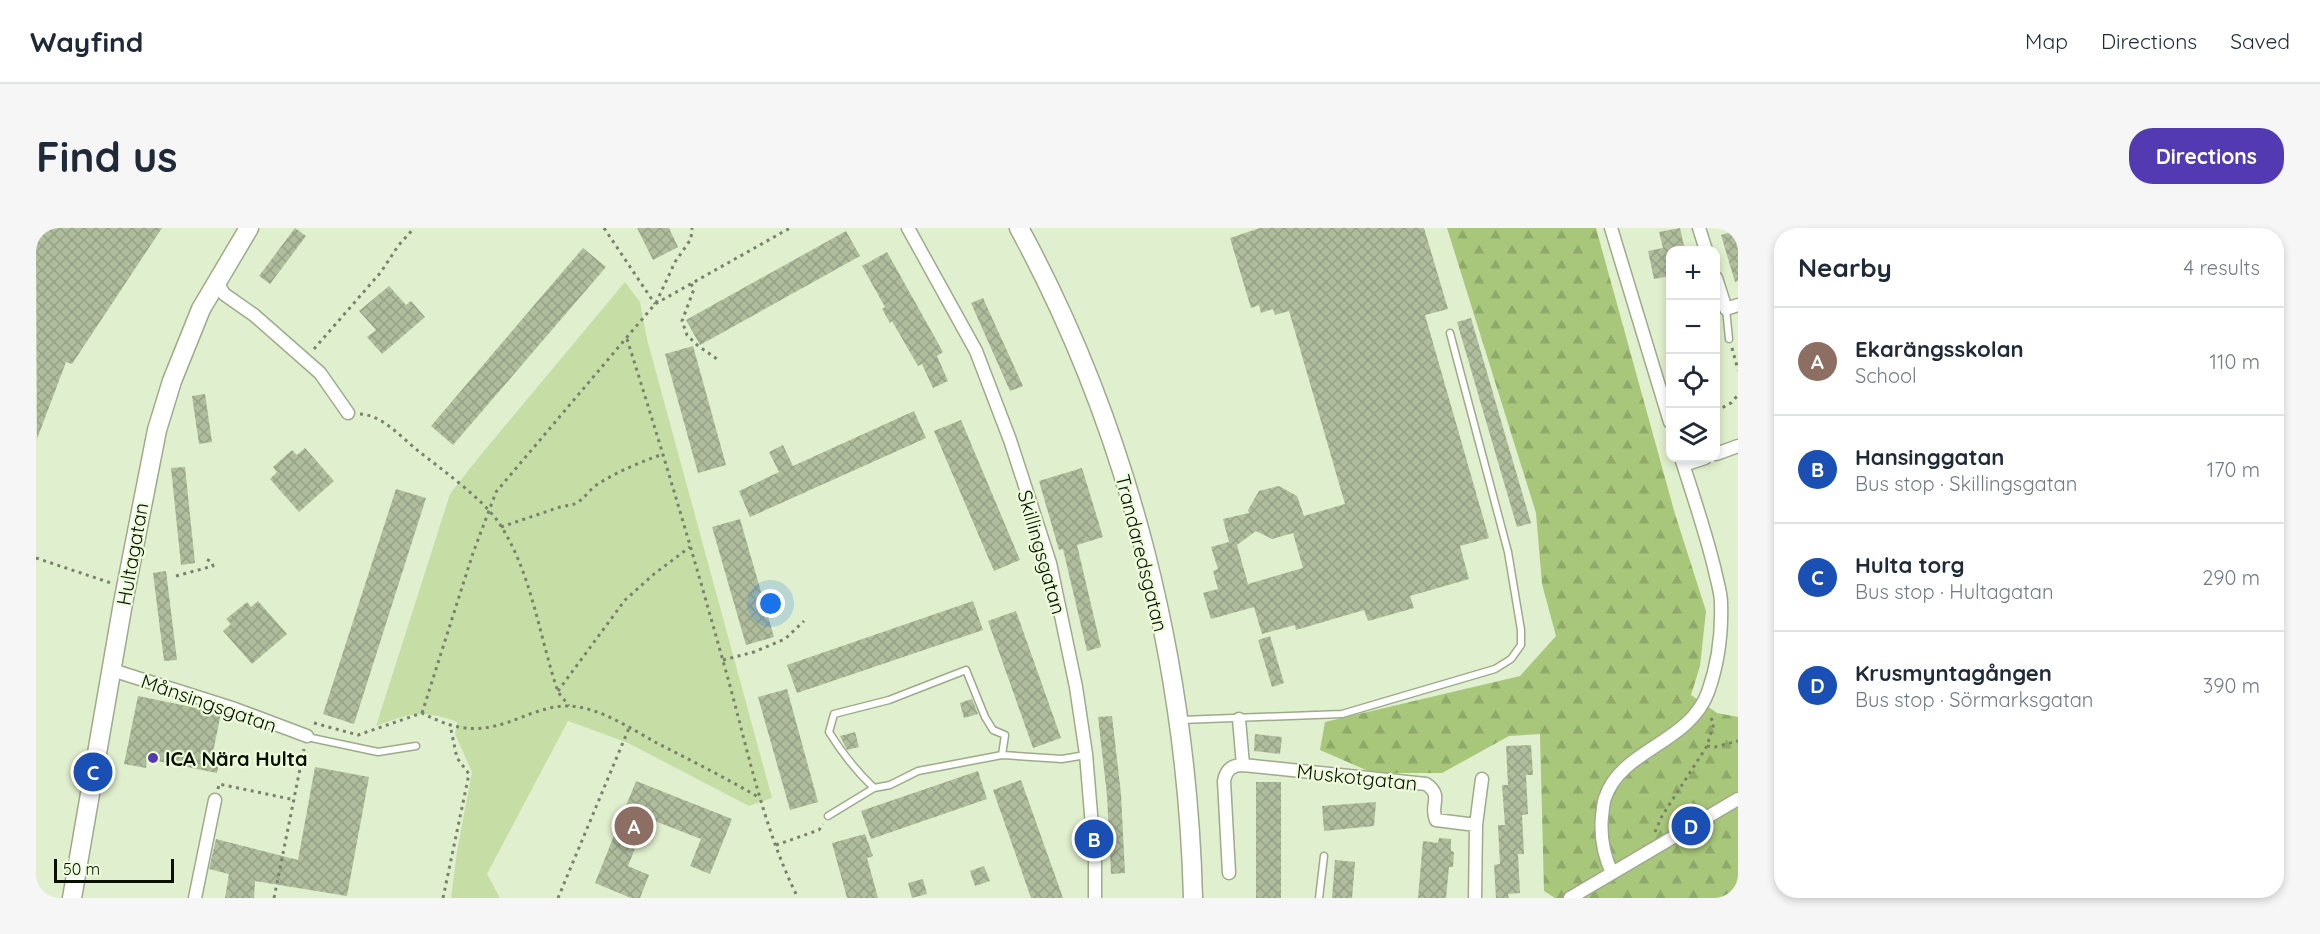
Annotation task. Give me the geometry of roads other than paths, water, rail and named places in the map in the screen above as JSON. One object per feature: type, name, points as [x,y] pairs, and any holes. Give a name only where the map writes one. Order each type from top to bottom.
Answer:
[{"type":"street","name":"Hultagatan","points":[[72,898],[123,603],[157,430],[190,335],[216,280],[249,228]]},
{"type":"street","name":"Skillingsgatan","points":[[908,228],[976,351],[1010,440],[1050,562],[1076,687],[1086,754],[1095,862],[1095,898]]},
{"type":"street","name":"Trandaredsgatan","points":[[1019,228],[1040,267],[1105,418],[1151,574],[1171,670],[1178,720],[1187,793],[1193,898]]},
{"type":"street","points":[[1611,228],[1667,408]]},
{"type":"street","points":[[1699,228],[1705,246]]},
{"type":"street","points":[[216,280],[224,294],[254,315],[320,373],[348,413]]},
{"type":"street","points":[[1720,285],[1732,307]]},
{"type":"street","points":[[1720,453],[1738,446]]},
{"type":"street","points":[[1612,873],[1605,858],[1601,829],[1605,798],[1616,778],[1632,762],[1670,738],[1693,719],[1702,708],[1719,650],[1721,600],[1709,546],[1682,462]]},
{"type":"street","name":"Månsingsgatan","points":[[112,670],[235,709],[307,736]]},
{"type":"street","points":[[1229,873],[1224,781],[1230,768],[1243,765],[1239,719]]},
{"type":"street","name":"Muskotgatan","points":[[1243,765],[1426,784],[1433,789],[1435,794],[1433,814],[1436,820],[1476,825]]},
{"type":"street","points":[[1476,898],[1476,825],[1482,778]]},
{"type":"street","points":[[1569,898],[1738,799]]},
{"type":"street","points":[[195,898],[215,800]]},
{"type":"lane","points":[[1729,339],[1732,307]]},
{"type":"lane","points":[[1178,720],[1342,714],[1363,710],[1495,669],[1511,659],[1521,645],[1521,630],[1508,552],[1450,333]]},
{"type":"lane","points":[[874,788],[846,758],[829,732],[834,714],[889,700],[966,670],[985,717],[993,730],[1005,735],[1002,755]]},
{"type":"lane","points":[[307,736],[378,752],[416,746]]},
{"type":"lane","points":[[828,816],[874,788],[890,784],[918,771],[1002,755],[1062,759],[1086,754]]},
{"type":"lane","points":[[1319,898],[1324,856]]},
{"type":"place","name":"ICA Nära Hulta","points":[[153,758]]},
{"type":"place","name":"Hulta torg","points":[[93,772]]},
{"type":"place","name":"Ekarängsskolan","points":[[634,826]]},
{"type":"place","name":"Krusmyntagången","points":[[1691,826]]},
{"type":"place","name":"Hansinggatan","points":[[1094,839]]}]
